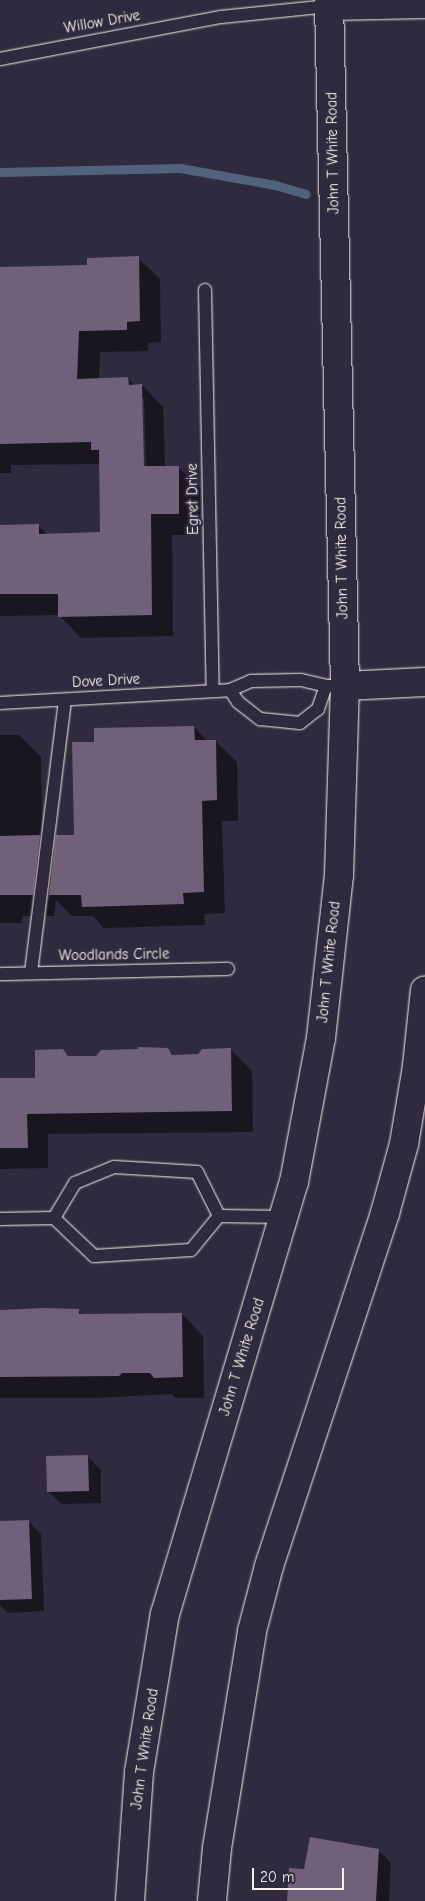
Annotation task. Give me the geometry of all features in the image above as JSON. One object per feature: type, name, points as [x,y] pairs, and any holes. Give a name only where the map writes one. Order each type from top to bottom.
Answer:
[{"type":"main road","points":[[329,3],[425,4]]},
{"type":"main road","name":"John T White Road","points":[[130,1901],[139,1772],[165,1614],[294,1182],[323,1019],[339,876],[329,3]]},
{"type":"main road","points":[[336,686],[425,682]]},
{"type":"main road","points":[[212,1901],[217,1848],[252,1631],[269,1566],[392,1187],[404,1144],[417,1066],[425,990]]},
{"type":"lane","name":"Willow Drive","points":[[0,59],[221,17],[329,3]]},
{"type":"lane","name":"Egret Drive","points":[[205,290],[213,691]]},
{"type":"lane","points":[[213,691],[230,690],[251,681],[301,680],[336,686],[318,709],[300,723],[260,719],[238,702],[230,690]]},
{"type":"lane","name":"Dove Drive","points":[[0,702],[213,691]]},
{"type":"lane","points":[[31,973],[65,700]]},
{"type":"lane","name":"Woodlands Circle","points":[[0,974],[228,969]]},
{"type":"lane","points":[[54,1218],[76,1183],[114,1167],[197,1172],[219,1216]]},
{"type":"lane","points":[[219,1216],[284,1217]]},
{"type":"lane","points":[[0,1218],[54,1218],[94,1256],[191,1250],[219,1216]]},
{"type":"building","points":[[139,256],[140,321],[127,322],[127,330],[79,331],[77,379],[128,377],[129,385],[142,384],[144,466],[179,466],[179,514],[151,514],[152,615],[58,617],[58,594],[0,594],[0,525],[39,524],[39,534],[100,532],[99,450],[91,450],[91,442],[0,444],[0,267],[87,265],[87,258]]},
{"type":"building","points":[[194,726],[195,740],[216,740],[217,800],[202,801],[204,892],[183,893],[184,904],[82,907],[81,895],[49,895],[56,835],[74,835],[72,742],[94,742],[94,728]]},
{"type":"building","points":[[40,835],[33,895],[0,895],[0,836]]},
{"type":"building","points":[[138,1047],[168,1048],[172,1055],[198,1054],[202,1049],[231,1048],[232,1111],[27,1114],[28,1148],[0,1148],[0,1078],[35,1078],[35,1050],[63,1049],[68,1056],[96,1056],[101,1050],[138,1049]]},
{"type":"building","points":[[79,1309],[79,1314],[182,1313],[183,1377],[154,1378],[150,1373],[122,1373],[119,1376],[0,1377],[0,1310]]},
{"type":"building","points":[[88,1455],[89,1491],[47,1492],[46,1456]]},
{"type":"building","points":[[29,1520],[32,1599],[0,1600],[0,1521]]},
{"type":"building","points":[[310,1837],[379,1849],[376,1901],[287,1901],[289,1868],[304,1869]]},
{"type":"waterway","points":[[0,172],[180,168],[275,185],[306,194]]}]
